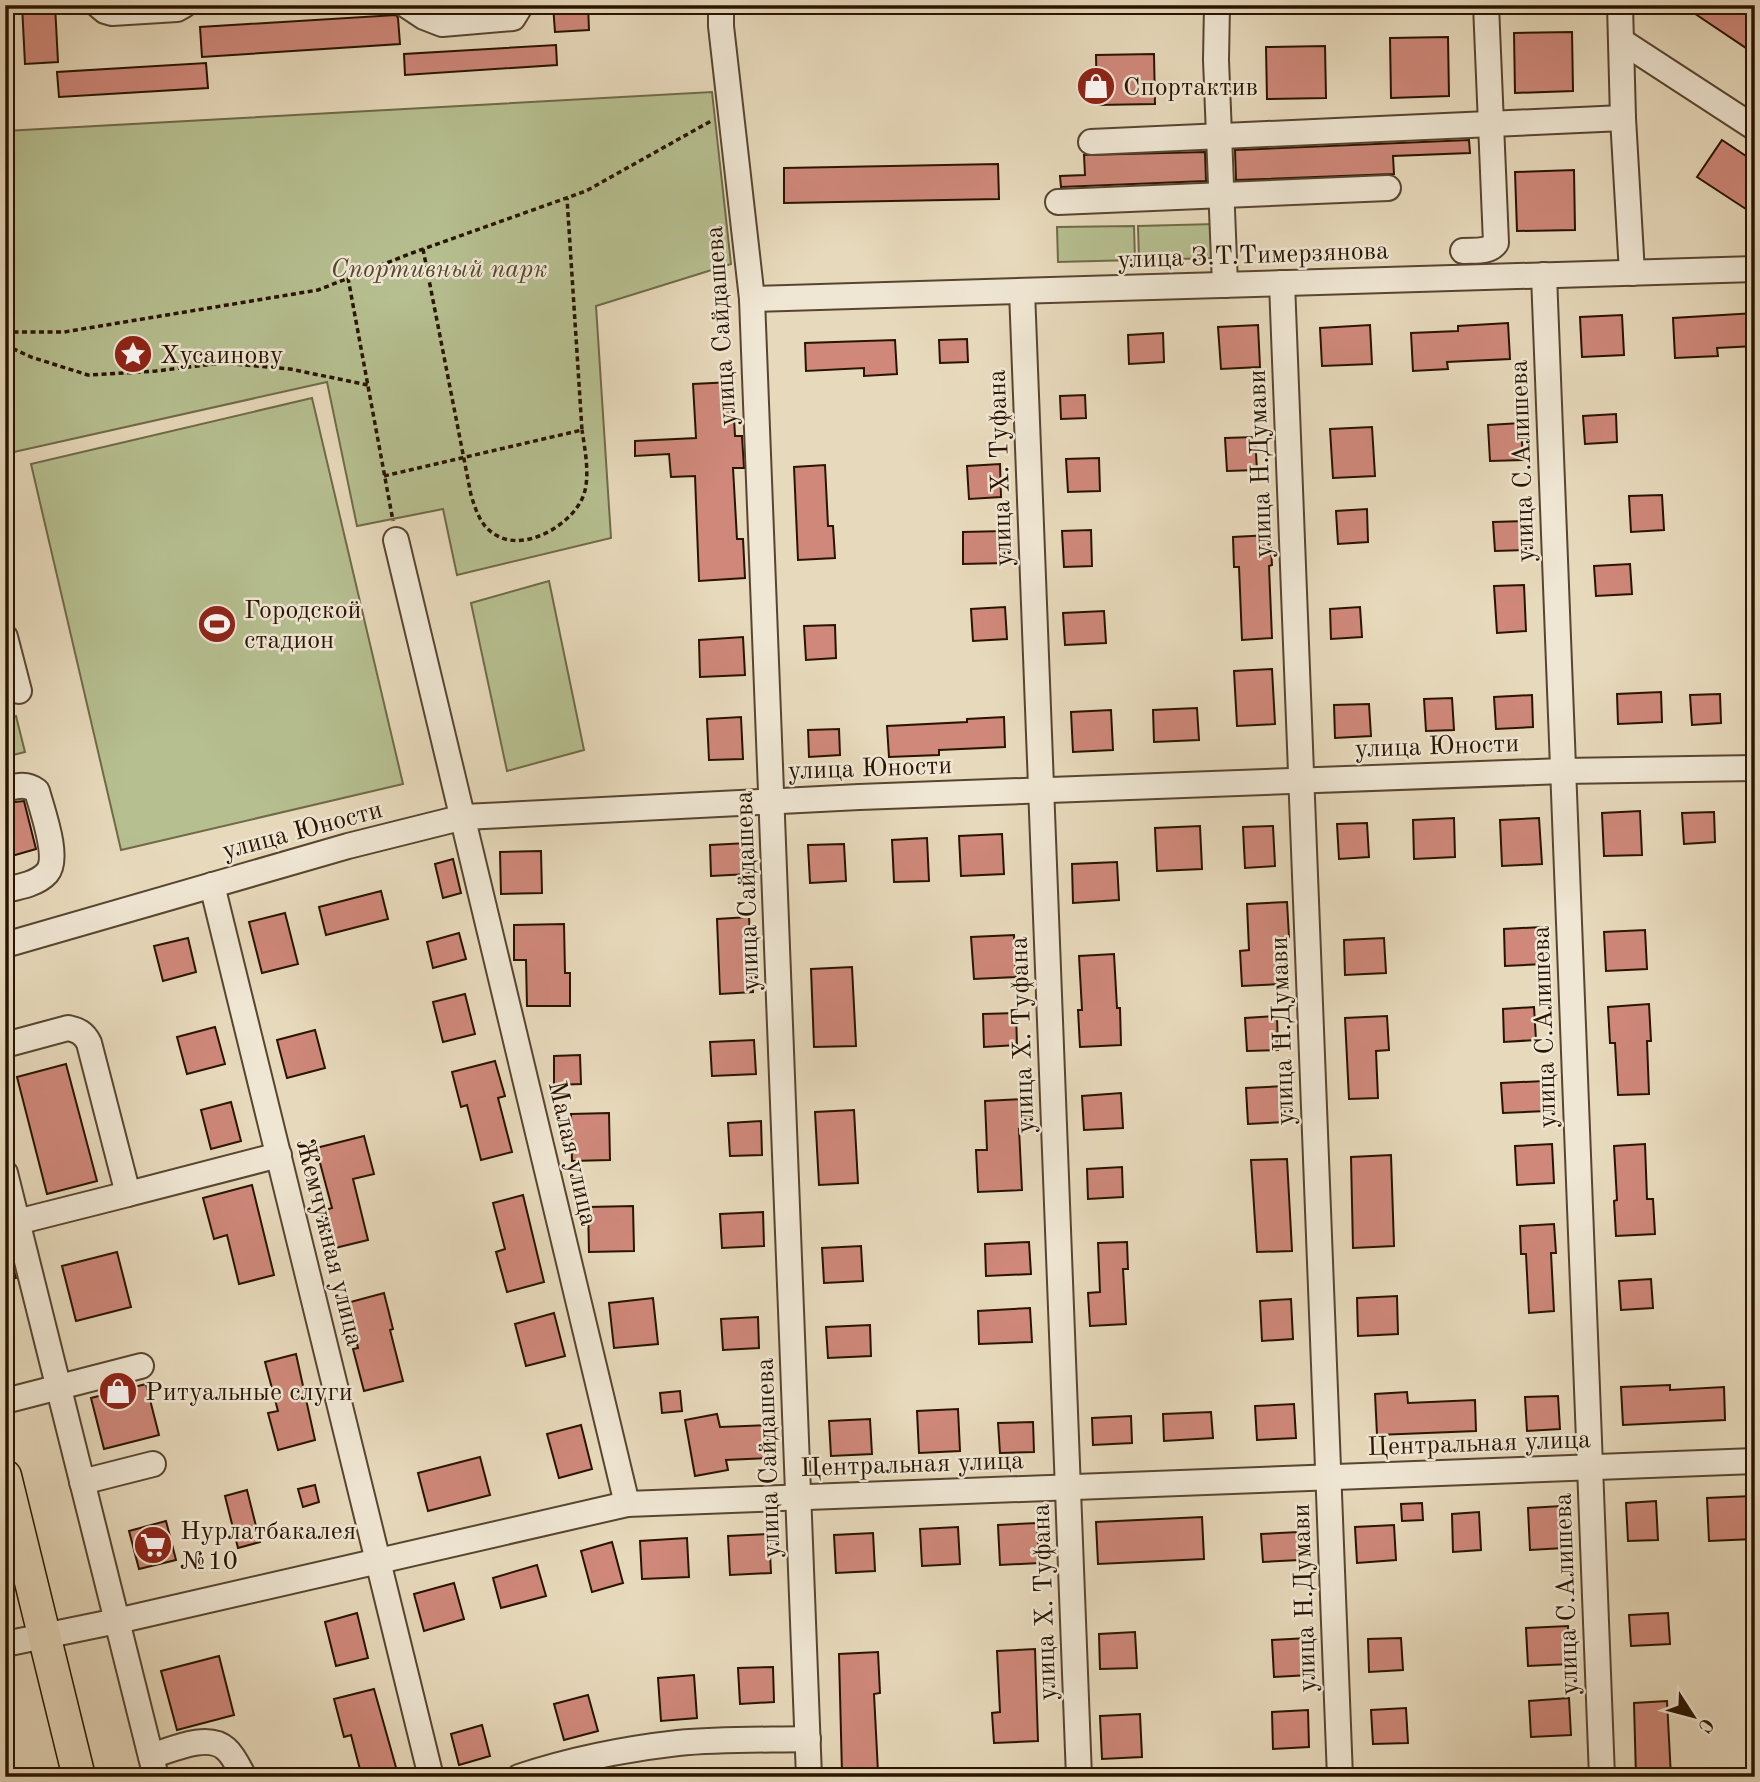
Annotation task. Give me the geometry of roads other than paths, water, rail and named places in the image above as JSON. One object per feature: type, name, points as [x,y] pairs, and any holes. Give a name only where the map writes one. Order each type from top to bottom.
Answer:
[{"type":"main road","points":[[5,1476],[79,1777]]},
{"type":"street","points":[[98,5],[104,11],[112,13],[177,9],[184,5]]},
{"type":"street","points":[[406,5],[424,17],[442,24],[513,18],[521,5]]},
{"type":"street","name":"улица Сайдашева","points":[[722,5],[721,26],[752,299],[809,1777]]},
{"type":"street","points":[[1217,5],[1215,36],[1225,285]]},
{"type":"street","points":[[1463,251],[1485,250],[1496,243],[1486,5]]},
{"type":"street","points":[[1620,5],[1632,273]]},
{"type":"street","points":[[1623,42],[1755,128]]},
{"type":"street","points":[[1091,142],[1623,118]]},
{"type":"street","points":[[1058,202],[1388,188]]},
{"type":"street","name":"улица З.Т.Тимерзянова","points":[[752,299],[1755,269]]},
{"type":"street","name":"улица С.Алишева","points":[[1544,275],[1602,1777]]},
{"type":"street","name":"улица Н.Думави","points":[[1282,283],[1340,1777]]},
{"type":"street","name":"улица Х. Туфана","points":[[1022,291],[1079,1777]]},
{"type":"street","name":"Малая улица","points":[[396,540],[627,1504]]},
{"type":"street","points":[[5,637],[19,691]]},
{"type":"street","name":"улица Юности","points":[[5,945],[212,885],[464,817],[772,800],[1563,771],[1755,768]]},
{"type":"street","points":[[5,789],[27,786],[37,791],[53,854],[46,875],[30,884],[5,890]]},
{"type":"street","name":"Жемчужная улица","points":[[212,885],[431,1777]]},
{"type":"street","points":[[5,1045],[68,1028],[86,1036],[128,1194]]},
{"type":"street","points":[[11,1224],[279,1155]]},
{"type":"street","points":[[5,1173],[11,1224],[59,1387],[154,1766],[204,1742],[213,1742],[229,1751],[244,1777]]},
{"type":"street","points":[[5,1401],[141,1366]]},
{"type":"street","name":"Центральная улица","points":[[5,1644],[117,1621],[627,1504],[1755,1461]]},
{"type":"street","points":[[82,1482],[153,1464]]},
{"type":"street","points":[[519,1777],[615,1752],[679,1743],[808,1739]]},
{"type":"place","name":"Спортактив","points":[[1096,86]]},
{"type":"place","name":"Хусаинову","points":[[133,354]]},
{"type":"place","name":"Городской стадион","points":[[217,624]]},
{"type":"place","name":"Ритуальные слуги","points":[[118,1391]]},
{"type":"place","name":"Нурлатбакалея №10","points":[[153,1545]]},
{"type":"park label","name":"Спортивный парк","points":[[439,268]]}]
